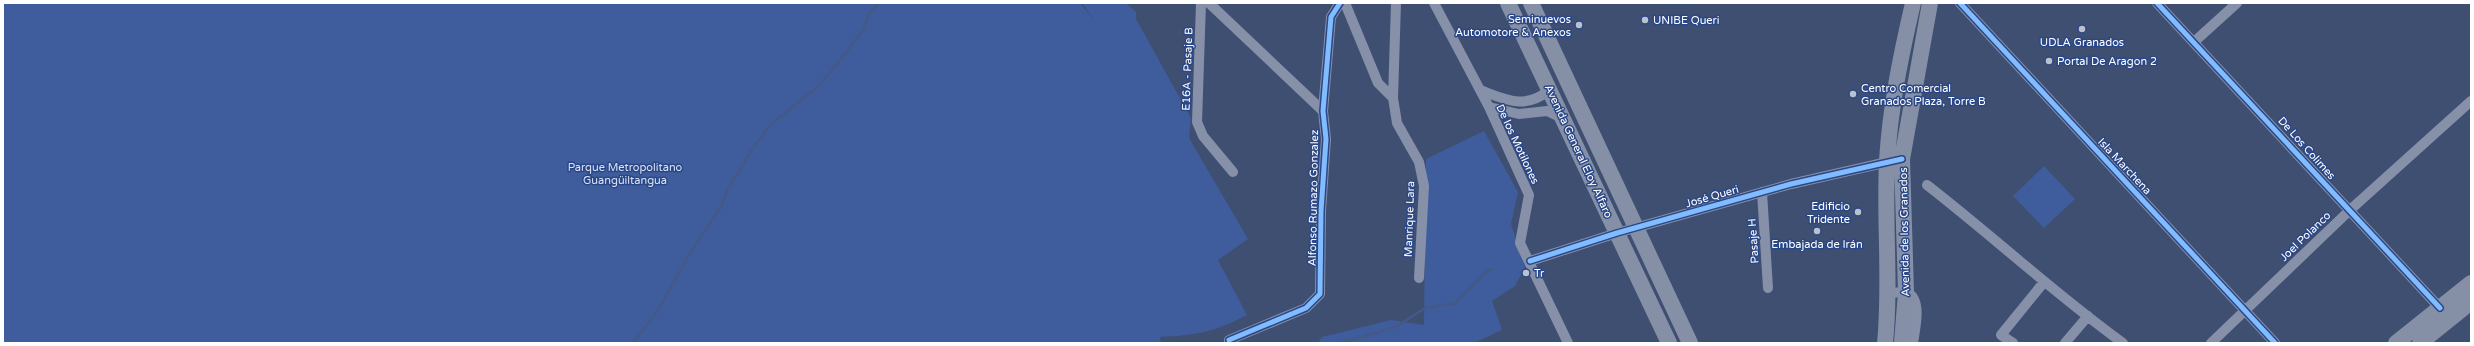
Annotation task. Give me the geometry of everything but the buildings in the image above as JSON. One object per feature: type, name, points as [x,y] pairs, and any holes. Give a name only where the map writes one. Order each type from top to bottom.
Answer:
[{"type":"main road","name":"Avenida General Eloy Alfaro","points":[[1508,3],[1671,343]]},
{"type":"main road","name":"Avenida General Eloy Alfaro","points":[[1531,3],[1688,340]]},
{"type":"main road","name":"Avenida de los Granados","points":[[1885,343],[1901,57],[1913,3]]},
{"type":"main road","name":"Avenida de los Granados","points":[[1902,343],[1906,292],[1895,160],[1930,3]]},
{"type":"main road","points":[[2396,343],[2471,283]]},
{"type":"main road","points":[[2420,343],[2471,302]]},
{"type":"main road","points":[[1671,343],[1676,335],[1688,340]]},
{"type":"street","name":"E16A - Pasaje B","points":[[1201,3],[1197,122],[1203,136],[1233,172]]},
{"type":"street","points":[[1209,3],[1323,111]]},
{"type":"street","name":"Alfonso Rumazo Gonzalez","points":[[1229,340],[1306,308],[1320,294],[1321,211],[1326,139],[1323,111],[1332,17],[1340,3]]},
{"type":"street","points":[[1345,3],[1378,83],[1393,98]]},
{"type":"street","name":"Manrique Lara","points":[[1396,3],[1393,98],[1397,123],[1419,162],[1424,186],[1419,278]]},
{"type":"street","name":"De los Motilones","points":[[1434,3],[1489,108],[1529,195],[1520,244],[1530,261],[1568,343]]},
{"type":"street","name":"Isla Marchena","points":[[1960,3],[2275,343]]},
{"type":"street","name":"De Los Colimes","points":[[2157,3],[2440,308]]},
{"type":"street","points":[[2194,42],[2237,3]]},
{"type":"street","points":[[1480,90],[1513,102],[1522,102],[1540,97],[1550,90]]},
{"type":"street","name":"Joel Polanco","points":[[2211,343],[2350,210],[2471,101]]},
{"type":"street","points":[[1489,108],[1519,114],[1547,111],[1564,119]]},
{"type":"street","name":"José Queri","points":[[1530,261],[1617,233],[1762,192],[1895,160]]},
{"type":"street","points":[[1928,185],[1981,227],[2044,282],[2124,343]]},
{"type":"street","name":"Pasaje H","points":[[1762,192],[1768,288]]},
{"type":"street","points":[[2013,343],[2001,334],[2044,282]]},
{"type":"street","points":[[1888,293],[1906,292],[1915,299],[1916,304],[1913,343]]},
{"type":"street","points":[[2064,343],[2088,316]]},
{"type":"green space","name":"Parque Metropolitano Guangüiltangua","points":[[3,3],[1080,3],[1096,23],[1082,3],[1126,3],[1136,12],[1136,19],[1191,118],[1189,138],[1248,239],[1218,260],[1247,315],[1205,332],[1160,337],[1161,343],[3,343]]},
{"type":"green space","points":[[1484,131],[1518,192],[1511,224],[1525,267],[1515,286],[1492,301],[1502,330],[1474,343],[1318,343],[1322,337],[1391,320],[1424,325],[1426,159]]},
{"type":"green space","points":[[2044,166],[2075,199],[2044,228],[2013,196]]},
{"type":"waterway","points":[[633,343],[659,309],[687,258],[721,207],[727,191],[753,148],[770,125],[816,88],[834,68],[863,30],[869,13],[879,3]]},
{"type":"waterway","points":[[1341,343],[1396,327],[1425,308],[1455,303],[1486,272],[1493,269]]},
{"type":"cycle path","points":[[1229,340],[1306,308],[1320,294],[1321,211],[1326,139],[1323,111],[1331,17],[1340,3]]},
{"type":"cycle path","points":[[1960,3],[2275,343]]},
{"type":"cycle path","points":[[2157,3],[2440,308]]},
{"type":"cycle path","points":[[1530,261],[1617,233],[1791,184],[1902,159]]},
{"type":"place","name":"UNIBE Queri","points":[[1645,20]]},
{"type":"place","name":"Seminuevos Automotore & Anexos","points":[[1579,25]]},
{"type":"place","name":"UDLA Granados","points":[[2082,29]]},
{"type":"place","name":"Portal De Aragon 2","points":[[2049,61]]},
{"type":"place","name":"Centro Comercial Granados Plaza, Torre B","points":[[1853,94]]},
{"type":"place","name":"Edificio Tridente","points":[[1858,212]]},
{"type":"place","name":"Embajada de Irán","points":[[1817,231]]},
{"type":"place","name":"Tr","points":[[1526,273]]}]
